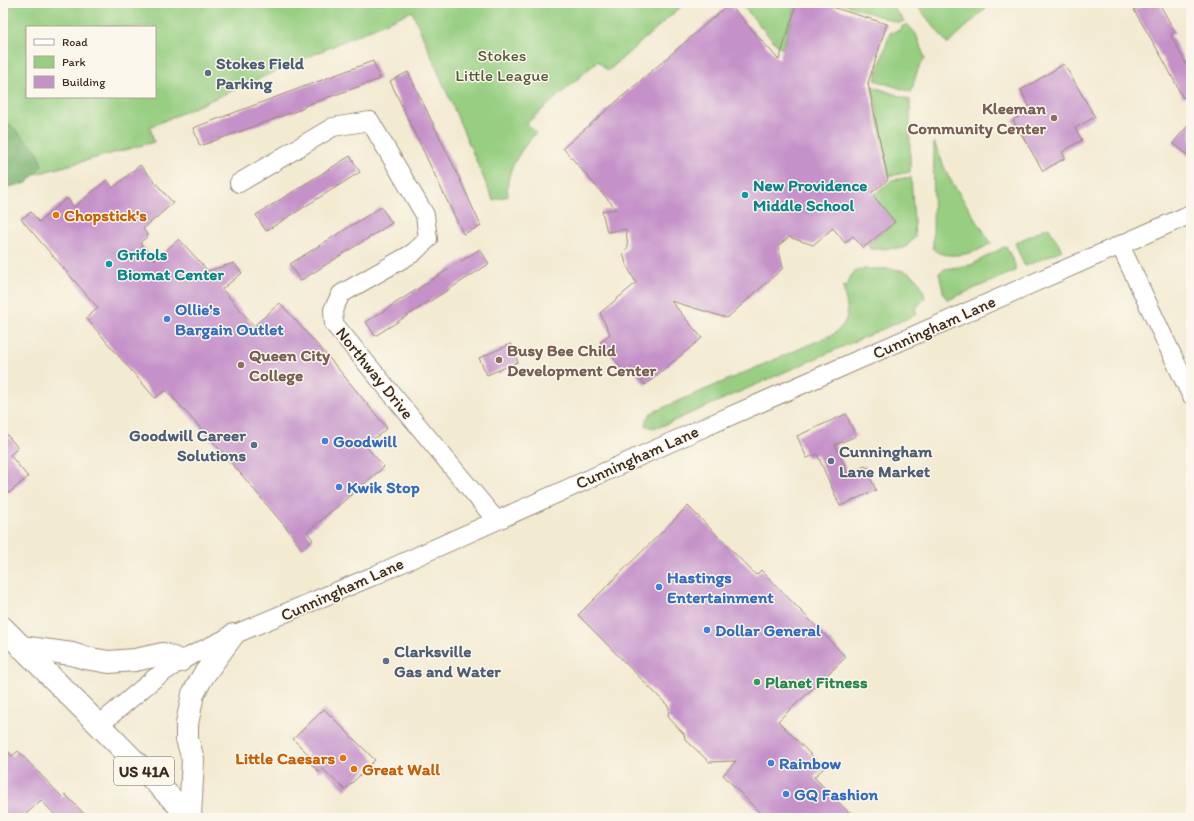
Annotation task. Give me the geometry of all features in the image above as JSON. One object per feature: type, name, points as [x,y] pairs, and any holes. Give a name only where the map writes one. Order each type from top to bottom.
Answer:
[{"type":"highway","name":"US 41A","points":[[3,628],[191,817]]},
{"type":"highway","points":[[191,817],[193,759],[187,739],[187,724],[193,694],[203,676],[233,635]]},
{"type":"highway","points":[[21,647],[72,654],[109,662],[135,660],[163,654],[180,661]]},
{"type":"street","name":"Northway Drive","points":[[239,183],[333,128],[370,121],[425,215],[428,239],[413,253],[342,294],[333,310],[334,324],[496,520]]},
{"type":"street","name":"Cunningham Lane","points":[[99,725],[136,693],[180,661],[233,635],[371,577],[496,520],[1191,214]]},
{"type":"street","points":[[1120,245],[1191,395]]},
{"type":"green space","name":"Stokes Little League","points":[[3,3],[685,3],[608,71],[598,61],[527,123],[536,133],[519,154],[511,170],[507,187],[508,196],[493,200],[412,11],[150,127],[154,142],[36,174],[3,128]]},
{"type":"green space","points":[[740,3],[797,3],[782,49],[778,46]]},
{"type":"green space","points":[[841,3],[890,3],[904,21],[899,23]]},
{"type":"green space","points":[[915,3],[991,3],[948,44]]},
{"type":"green space","points":[[907,24],[916,34],[925,59],[918,69],[911,92],[875,80],[890,33],[900,30],[901,27]]},
{"type":"green space","points":[[872,86],[910,100],[910,172],[889,176]]},
{"type":"green space","points":[[3,118],[38,152],[42,165],[27,183],[3,188]]},
{"type":"green space","points":[[934,142],[948,176],[991,243],[976,251],[960,255],[947,255],[941,254],[933,248]]},
{"type":"green space","points":[[911,177],[915,237],[905,248],[870,249],[868,245],[895,222],[873,196],[892,180]]},
{"type":"green space","points":[[1048,227],[1062,250],[1026,266],[1024,265],[1015,243]]},
{"type":"green space","points":[[1006,246],[1015,265],[1015,271],[948,300],[944,295],[939,273],[945,269],[971,265]]},
{"type":"green space","points":[[861,269],[901,270],[916,278],[921,286],[925,298],[915,309],[917,314],[662,426],[656,428],[646,426],[646,420],[651,413],[834,334],[844,323],[846,318],[847,307],[843,287],[848,286],[852,275]]},
{"type":"building","name":"New Providence Middle School","points":[[797,3],[819,3],[887,24],[868,83],[888,180],[871,193],[895,222],[863,248],[853,236],[845,243],[833,228],[813,245],[789,237],[778,246],[783,268],[727,318],[671,301],[702,338],[645,385],[629,365],[623,370],[600,342],[610,334],[600,313],[636,283],[626,264],[623,253],[628,248],[626,229],[607,232],[602,211],[616,209],[563,148],[729,4],[779,60]]},
{"type":"building","points":[[1146,3],[1159,3],[1175,32],[1171,35],[1191,74],[1191,94],[1183,98],[1164,61],[1134,10]]},
{"type":"building","points":[[373,61],[380,79],[304,106],[304,108],[200,146],[193,128]]},
{"type":"building","name":"Kleeman Community Center","points":[[1064,64],[1095,117],[1075,128],[1082,140],[1062,152],[1065,158],[1043,171],[1013,120],[1031,110],[1021,90]]},
{"type":"building","points":[[408,72],[481,226],[463,234],[390,81]]},
{"type":"building","points":[[1191,122],[1191,158],[1173,143]]},
{"type":"building","points":[[350,156],[360,172],[266,231],[256,215]]},
{"type":"building","points":[[140,165],[173,203],[143,229],[148,236],[140,243],[155,260],[179,239],[208,271],[234,263],[242,273],[222,289],[254,326],[280,303],[330,359],[387,428],[366,446],[384,467],[307,532],[313,540],[302,549],[293,538],[294,537],[224,454],[166,390],[155,398],[86,318],[98,308],[21,219],[31,212],[39,222],[67,198],[74,207],[107,180],[113,188]]},
{"type":"building","points":[[381,207],[392,223],[300,281],[290,264]]},
{"type":"building","points":[[480,249],[489,264],[375,336],[366,322]]},
{"type":"building","name":"Busy Bee Child Development Center","points":[[511,344],[518,362],[487,375],[479,358]]},
{"type":"building","name":"Cunningham Lane Market","points":[[846,414],[856,436],[835,445],[848,473],[865,466],[876,490],[840,506],[817,454],[807,458],[797,436]]},
{"type":"building","points":[[3,430],[18,448],[10,455],[28,477],[9,493],[3,485]]},
{"type":"building","points":[[688,506],[756,575],[761,570],[846,657],[778,721],[824,768],[814,777],[854,818],[765,818],[723,775],[736,761],[709,762],[685,739],[684,734],[668,717],[669,707],[578,615]]},
{"type":"building","points":[[324,709],[375,760],[345,790],[323,769],[319,772],[306,759],[309,755],[293,739]]},
{"type":"building","points":[[3,746],[12,756],[18,751],[62,797],[65,794],[88,818],[58,818],[41,800],[22,818],[3,818]]},
{"type":"place","name":"Stokes Field Parking","points":[[208,73]]},
{"type":"place","name":"Kleeman Community Center","points":[[1054,118]]},
{"type":"place","name":"New Providence Middle School","points":[[745,195]]},
{"type":"place","name":"Chopstick's","points":[[56,215]]},
{"type":"place","name":"Grifols Biomat Center","points":[[109,264]]},
{"type":"place","name":"Ollie's Bargain Outlet","points":[[167,319]]},
{"type":"place","name":"Busy Bee Child Development Center","points":[[499,360]]},
{"type":"place","name":"Queen City College","points":[[241,365]]},
{"type":"place","name":"Goodwill","points":[[325,441]]},
{"type":"place","name":"Goodwill Career Solutions","points":[[254,445]]},
{"type":"place","name":"Cunningham Lane Market","points":[[831,461]]},
{"type":"place","name":"Kwik Stop","points":[[339,487]]},
{"type":"place","name":"Hastings Entertainment","points":[[659,587]]},
{"type":"place","name":"Dollar General","points":[[707,630]]},
{"type":"place","name":"Clarksville Gas and Water","points":[[386,661]]},
{"type":"place","name":"Planet Fitness","points":[[757,682]]},
{"type":"place","name":"Little Caesars","points":[[343,758]]},
{"type":"place","name":"Rainbow","points":[[771,763]]},
{"type":"place","name":"Great Wall","points":[[354,769]]},
{"type":"place","name":"GQ Fashion","points":[[786,794]]}]
